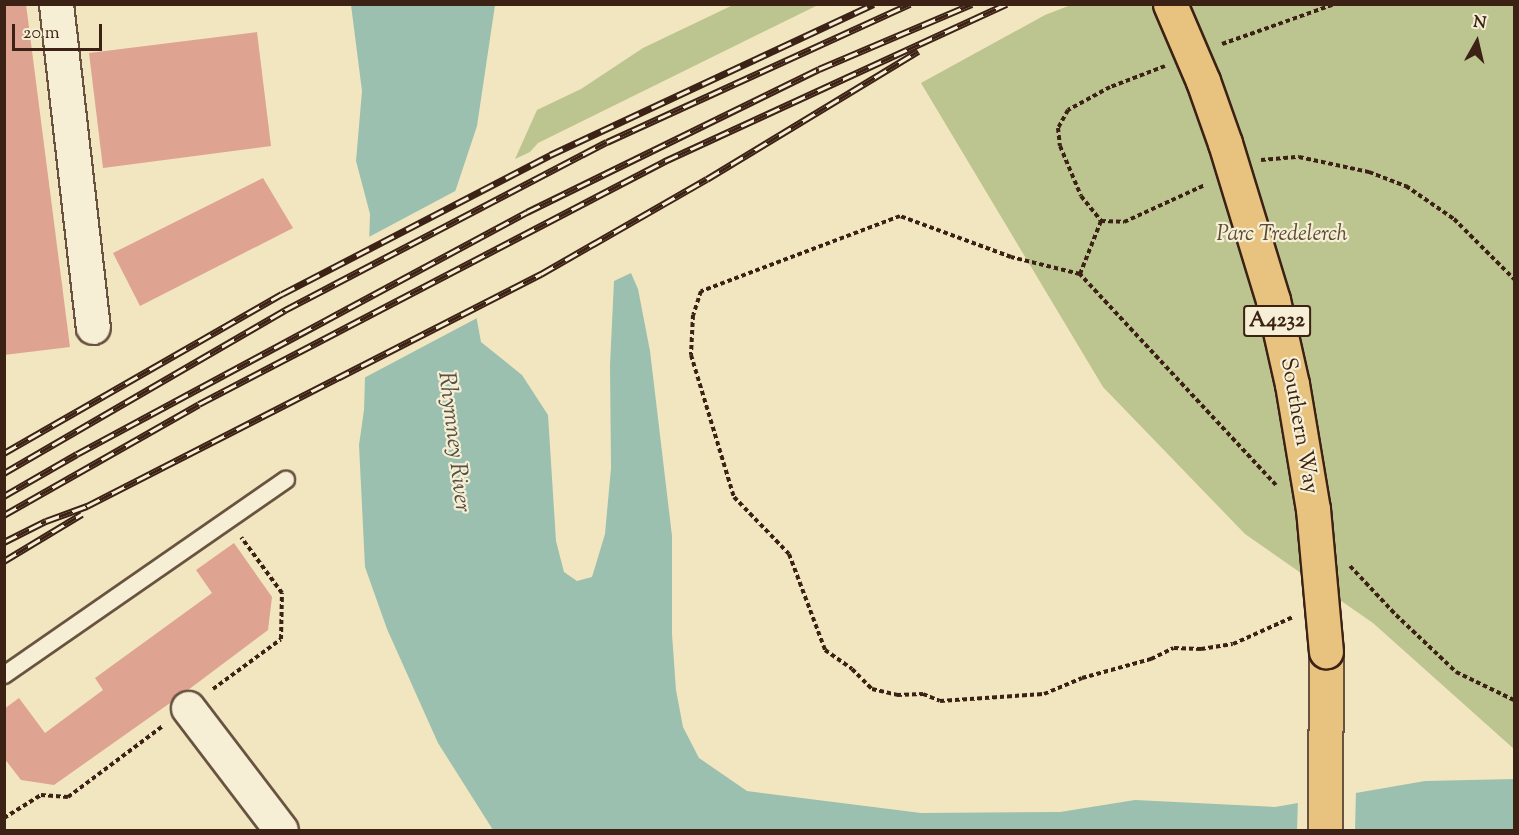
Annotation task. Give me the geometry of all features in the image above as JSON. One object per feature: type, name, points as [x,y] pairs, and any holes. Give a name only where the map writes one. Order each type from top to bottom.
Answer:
[{"type":"main road","name":"Southern Way","points":[[1170,4],[1203,81],[1246,206],[1292,384],[1313,509],[1326,651],[1325,831]]},
{"type":"street","points":[[56,4],[93,327]]},
{"type":"street","points":[[188,708],[281,831]]},
{"type":"lane","points":[[4,675],[286,480]]},
{"type":"path","points":[[1101,221],[1080,274],[1011,256],[900,216],[701,291],[693,315],[692,355],[734,497],[789,554],[825,650],[852,669],[872,689],[897,695],[923,694],[940,701],[1044,694],[1082,678],[1151,659],[1174,648],[1201,649],[1233,644],[1303,613]]},
{"type":"path","points":[[1344,576],[1352,568]]},
{"type":"green space","points":[[733,5],[818,5],[538,143],[530,152],[515,159],[537,110],[581,89],[643,48]]},
{"type":"green space","name":"Parc Tredelerch","points":[[1071,5],[1514,5],[1514,749],[1373,623],[1245,534],[1103,387],[921,83],[1045,15]]},
{"type":"water","name":"Rhymney River","points":[[351,5],[495,5],[477,126],[454,195],[481,342],[522,375],[548,415],[556,541],[564,572],[577,581],[592,577],[605,534],[611,468],[610,365],[614,281],[631,273],[638,289],[650,351],[672,536],[672,634],[676,690],[683,727],[699,758],[747,791],[921,813],[1060,812],[1135,800],[1275,807],[1425,781],[1514,779],[1514,830],[493,830],[438,743],[387,629],[365,567],[359,445],[364,410],[370,214],[356,161],[362,91]]},
{"type":"pier","points":[[459,189],[457,195],[479,317],[362,379],[367,238]]},
{"type":"pier","points":[[1356,790],[1355,830],[1297,830],[1298,800]]},
{"type":"building","points":[[4,4],[26,4],[70,347],[4,355]]},
{"type":"building","points":[[257,32],[271,146],[103,168],[89,53]]},
{"type":"building","points":[[263,178],[293,228],[140,306],[113,253]]},
{"type":"building","points":[[234,543],[272,597],[268,630],[188,690],[177,693],[170,703],[54,785],[21,780],[4,758],[4,709],[19,698],[45,733],[103,690],[95,678],[212,593],[196,570]]},
{"type":"railway","points":[[4,453],[282,294],[550,155],[874,4]]},
{"type":"railway","points":[[4,473],[285,310],[607,142],[910,4]]},
{"type":"railway","points":[[4,496],[77,454],[527,212],[819,69],[972,4]]},
{"type":"railway","points":[[4,515],[199,404],[665,161],[1007,4]]},
{"type":"railway","points":[[4,542],[46,521],[87,506],[541,274],[707,179],[918,51]]},
{"type":"railway","points":[[4,561],[82,514]]}]
